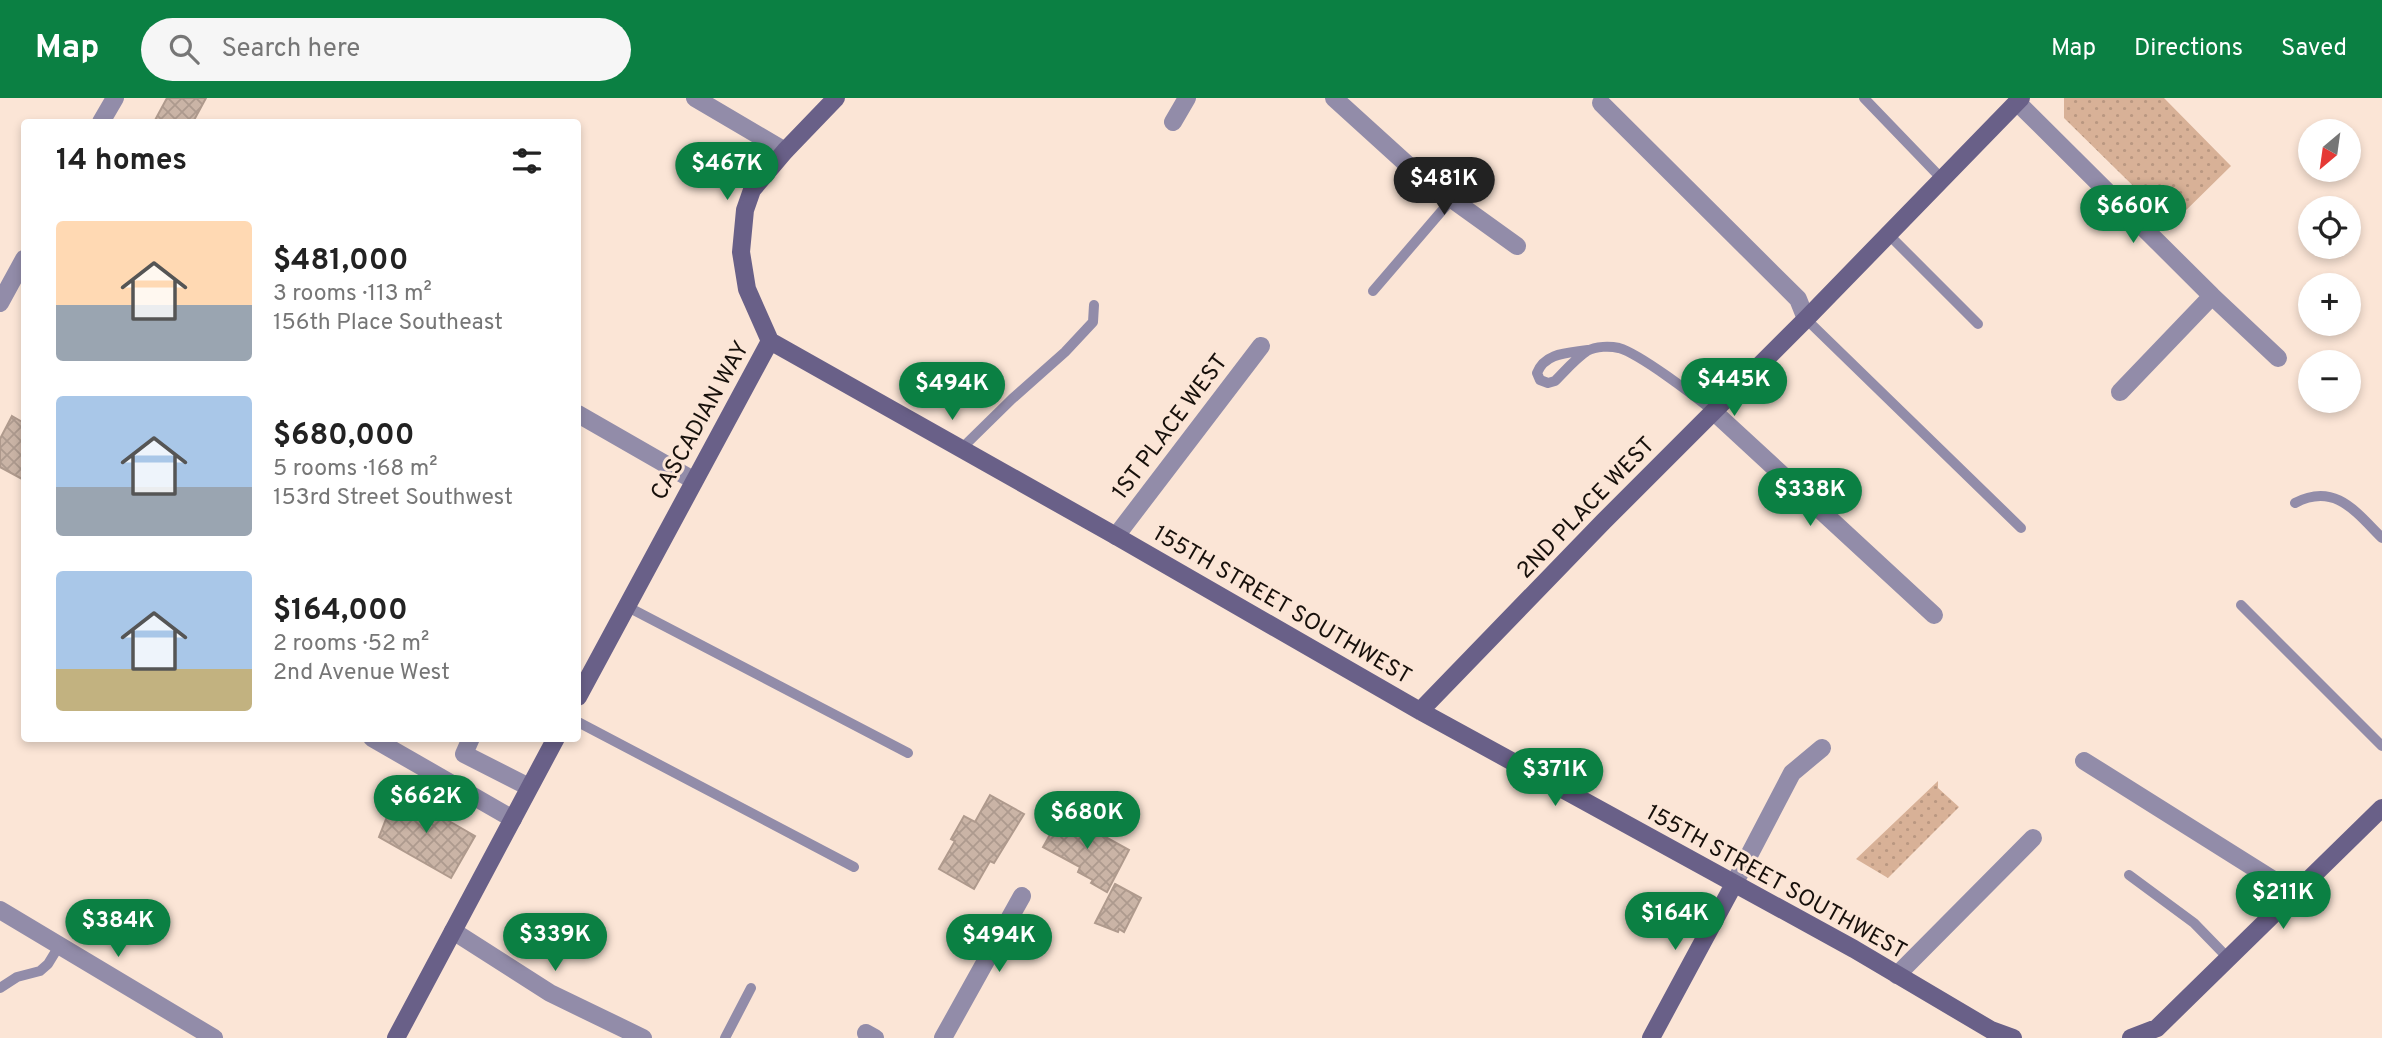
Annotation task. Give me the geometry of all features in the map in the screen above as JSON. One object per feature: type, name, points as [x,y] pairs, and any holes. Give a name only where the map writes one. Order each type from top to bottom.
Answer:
[{"type":"street","points":[[103,119],[115,98]]},
{"type":"street","points":[[695,98],[785,151]]},
{"type":"street","name":"CASCADIAN WAY","points":[[581,691],[770,341],[747,289],[741,252],[745,210],[752,190],[836,98]]},
{"type":"street","points":[[1173,122],[1186,98]]},
{"type":"street","points":[[1334,98],[1421,177],[1517,246]]},
{"type":"street","points":[[2017,99],[2212,296],[2278,358]]},
{"type":"street","name":"2ND PLACE WEST","points":[[1420,712],[2017,99]]},
{"type":"street","points":[[1601,103],[1798,299],[1806,318]]},
{"type":"street","points":[[0,303],[21,264]]},
{"type":"street","points":[[2120,392],[2212,296]]},
{"type":"street","name":"155TH STREET SOUTHWEST","points":[[770,341],[1116,536],[1420,712],[1854,948],[1991,1030],[2013,1038]]},
{"type":"street","name":"1ST PLACE WEST","points":[[1116,536],[1261,346]]},
{"type":"street","points":[[1713,411],[1934,615]]},
{"type":"street","points":[[581,416],[693,480]]},
{"type":"street","points":[[379,742],[513,819]]},
{"type":"street","points":[[469,742],[464,754],[529,787]]},
{"type":"street","points":[[396,1038],[553,742]]},
{"type":"street","points":[[1651,1038],[1792,773],[1822,748]]},
{"type":"street","points":[[2084,761],[2294,893]]},
{"type":"street","points":[[2131,1038],[2159,1033],[2228,958],[2382,808]]},
{"type":"street","points":[[1897,975],[2033,838]]},
{"type":"street","points":[[943,1038],[1022,896]]},
{"type":"street","points":[[0,910],[214,1038]]},
{"type":"street","points":[[453,931],[550,993],[643,1038]]},
{"type":"lane","points":[[1864,98],[1942,179]]},
{"type":"lane","points":[[1373,291],[1452,199]]},
{"type":"lane","points":[[1888,234],[1978,324]]},
{"type":"lane","points":[[961,449],[1093,323],[1094,305]]},
{"type":"lane","points":[[1806,318],[2021,528]]},
{"type":"lane","points":[[1588,350],[1555,381],[1548,383],[1540,380],[1537,373],[1546,359],[1564,353],[1604,347],[1619,348],[1695,396],[1713,411]]},
{"type":"lane","points":[[2295,503],[2319,495],[2341,500],[2382,538]]},
{"type":"lane","points":[[2241,605],[2382,746]]},
{"type":"lane","points":[[626,607],[908,753]]},
{"type":"lane","points":[[581,724],[854,867]]},
{"type":"lane","points":[[2129,876],[2194,923],[2228,958]]},
{"type":"lane","points":[[0,988],[17,977],[40,971],[48,964],[59,946]]},
{"type":"lane","points":[[725,1038],[751,988]]},
{"type":"shaded area","points":[[2064,98],[2164,98],[2231,166],[2172,224],[2064,118]]},
{"type":"shaded area","points":[[1938,781],[1938,788],[1959,807],[1888,878],[1856,859]]},
{"type":"building","points":[[167,98],[206,98],[195,119],[156,119]]},
{"type":"building","points":[[12,416],[21,421],[21,478],[0,467],[0,439]]},
{"type":"building","points":[[397,791],[475,836],[451,878],[379,837]]},
{"type":"building","points":[[990,795],[1024,814],[994,863],[990,861],[974,889],[939,869],[955,841],[951,839],[964,816],[975,822]]},
{"type":"building","points":[[1062,813],[1129,850],[1107,892],[1078,872],[1080,867],[1043,847]]},
{"type":"building","points":[[1115,884],[1141,898],[1124,932],[1095,923]]}]
